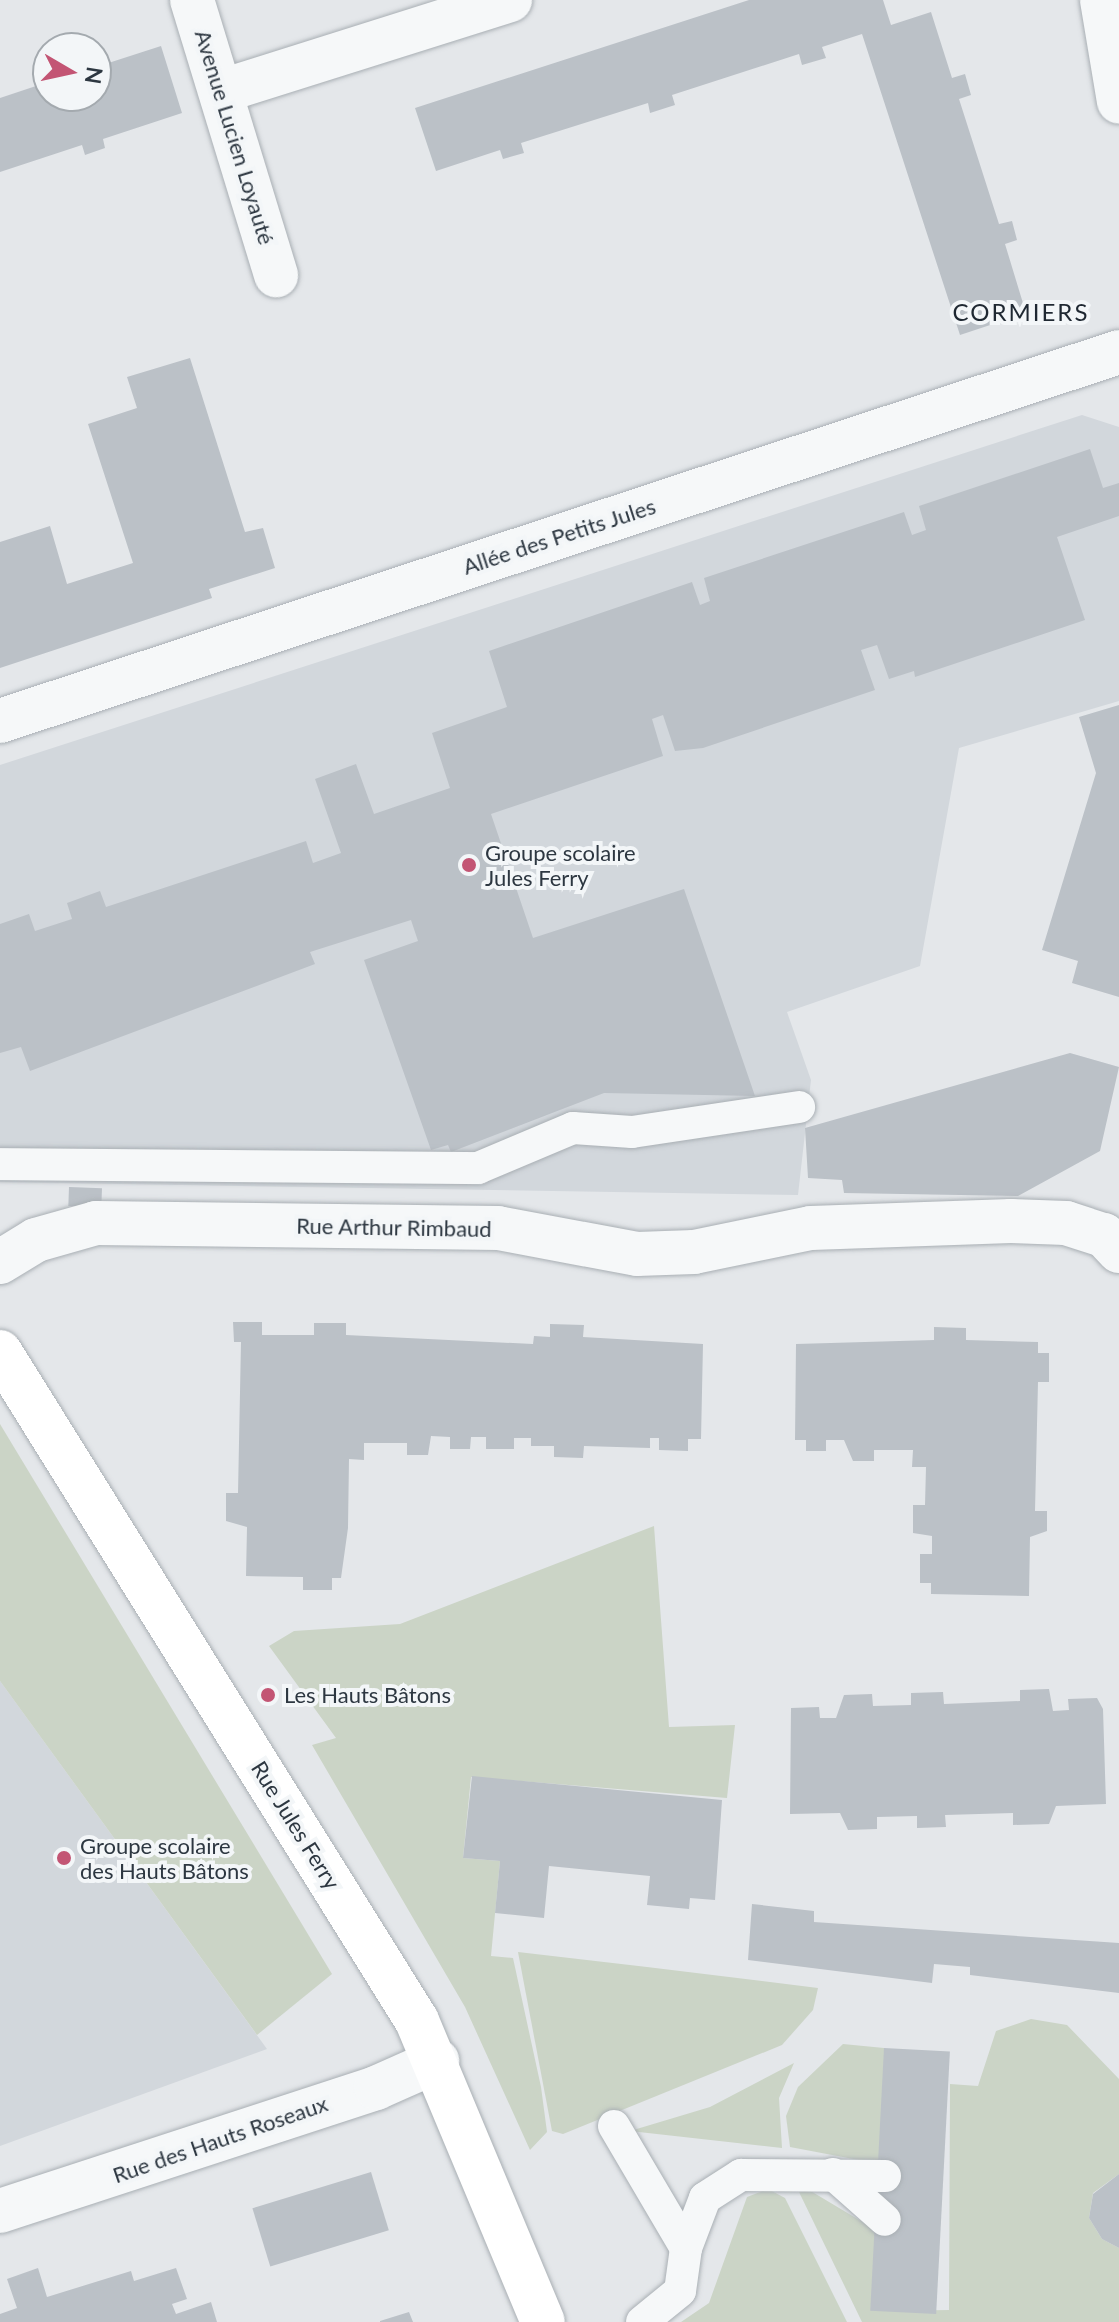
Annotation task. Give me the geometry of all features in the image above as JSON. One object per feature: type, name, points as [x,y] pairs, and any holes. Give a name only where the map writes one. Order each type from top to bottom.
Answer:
[{"type":"street","name":"Avenue Lucien Loyauté","points":[[192,0],[276,275]]},
{"type":"street","points":[[222,91],[510,0]]},
{"type":"street","points":[[1102,0],[1119,102]]},
{"type":"street","name":"Allée des Petits Jules","points":[[0,721],[1119,352]]},
{"type":"street","name":"Rue Arthur Rimbaud","points":[[0,1262],[36,1240],[96,1223],[498,1228],[637,1254],[694,1252],[811,1228],[1011,1221],[1066,1223],[1114,1237]]},
{"type":"street","name":"Rue Jules Ferry","points":[[0,1352],[437,2061],[543,2322]]},
{"type":"street","name":"Rue des Hauts Roseaux","points":[[0,2211],[376,2088],[437,2061]]},
{"type":"lane","points":[[0,1164],[478,1168],[573,1128],[632,1132],[799,1107]]},
{"type":"lane","points":[[614,2126],[686,2248]]},
{"type":"lane","points":[[833,2174],[885,2220]]},
{"type":"lane","points":[[642,2322],[680,2291],[686,2248],[705,2198],[741,2175],[885,2176]]},
{"type":"shaded area","name":"Groupe scolaire Jules Ferry","points":[[1082,415],[1119,427],[1119,701],[959,748],[920,966],[787,1012],[811,1080],[798,1195],[0,1182],[0,765]]},
{"type":"shaded area","name":"Groupe scolaire des Hauts Bâtons","points":[[0,1681],[267,2049],[0,2146]]},
{"type":"green space","points":[[0,1424],[332,1974],[257,2035],[0,1681]]},
{"type":"green space","points":[[654,1526],[669,1727],[735,1725],[727,1798],[471,1777],[463,1858],[500,1861],[491,1956],[513,1958],[541,2087],[547,2132],[530,2150],[465,2007],[312,1745],[336,1738],[269,1646],[294,1631],[400,1624]]},
{"type":"green space","points":[[518,1952],[818,1988],[813,2010],[782,2045],[563,2134],[552,2131]]},
{"type":"green space","points":[[1031,2019],[1067,2025],[1119,2079],[1119,2174],[1093,2193],[1089,2218],[1102,2239],[1119,2248],[1119,2322],[862,2322],[799,2192],[809,2190],[886,2236],[886,2311],[949,2310],[950,2084],[978,2086],[996,2031]]},
{"type":"green space","points":[[843,2044],[884,2048],[885,2165],[790,2147],[786,2116],[798,2087]]},
{"type":"green space","points":[[794,2063],[779,2098],[782,2148],[630,2131],[710,2107]]},
{"type":"green space","points":[[768,2189],[785,2198],[847,2322],[681,2322],[709,2303],[747,2197]]},
{"type":"building","points":[[749,0],[883,0],[891,25],[931,12],[952,78],[965,74],[971,95],[959,99],[999,224],[1012,221],[1017,240],[1005,244],[1026,313],[960,335],[862,34],[822,47],[826,58],[802,65],[799,54],[672,95],[675,105],[650,113],[648,103],[521,143],[524,153],[503,159],[500,150],[436,171],[415,108]]},
{"type":"building","points":[[161,46],[182,113],[103,139],[105,148],[85,155],[82,145],[0,172],[0,98],[32,87],[32,112],[112,112],[112,62]]},
{"type":"building","points":[[190,358],[245,532],[263,528],[275,568],[209,589],[212,598],[0,668],[0,542],[50,526],[67,584],[133,563],[88,424],[137,408],[127,377]]},
{"type":"building","points":[[1090,449],[1103,488],[1119,483],[1119,516],[1057,537],[1085,620],[915,677],[914,671],[889,679],[877,645],[861,650],[875,690],[703,748],[675,751],[663,715],[652,719],[663,756],[491,814],[533,938],[684,889],[755,1096],[604,1093],[451,1152],[448,1145],[431,1150],[364,960],[418,941],[411,920],[310,952],[315,964],[30,1071],[21,1047],[0,1053],[0,924],[29,914],[35,931],[72,919],[67,903],[100,891],[106,907],[306,841],[313,863],[341,853],[315,779],[356,764],[374,814],[450,788],[432,733],[507,707],[489,651],[692,582],[700,605],[710,601],[704,578],[904,512],[912,535],[926,530],[919,506]]},
{"type":"building","points":[[1119,705],[1119,997],[1072,983],[1078,961],[1042,950],[1096,773],[1079,717]]},
{"type":"building","points":[[1070,1053],[1119,1067],[1100,1151],[1018,1196],[844,1193],[842,1180],[808,1178],[805,1128]]},
{"type":"building","points":[[69,1187],[102,1188],[101,1207],[68,1206]]},
{"type":"building","points":[[233,1322],[262,1322],[262,1335],[314,1335],[314,1323],[346,1323],[346,1335],[533,1344],[534,1336],[550,1337],[550,1324],[584,1325],[583,1337],[703,1344],[701,1439],[688,1439],[688,1451],[659,1450],[659,1438],[650,1438],[650,1448],[584,1446],[583,1458],[554,1457],[554,1446],[531,1446],[531,1438],[514,1438],[514,1449],[486,1449],[486,1437],[471,1437],[470,1449],[450,1449],[450,1437],[431,1436],[428,1455],[407,1455],[407,1443],[364,1443],[364,1460],[349,1459],[348,1528],[341,1578],[332,1578],[332,1590],[303,1590],[303,1577],[246,1576],[247,1527],[226,1521],[226,1493],[238,1493],[241,1342],[234,1342]]},
{"type":"building","points":[[934,1327],[966,1328],[966,1340],[1038,1342],[1038,1353],[1049,1353],[1049,1382],[1038,1382],[1035,1511],[1047,1511],[1047,1531],[1030,1537],[1029,1596],[931,1594],[931,1583],[920,1583],[920,1554],[932,1554],[932,1536],[913,1533],[913,1505],[925,1505],[926,1467],[912,1467],[913,1450],[874,1450],[874,1461],[853,1461],[844,1440],[826,1440],[826,1451],[806,1451],[806,1440],[795,1440],[796,1344],[934,1340]]},
{"type":"building","points":[[1049,1689],[1053,1711],[1069,1710],[1068,1699],[1097,1698],[1103,1709],[1106,1804],[1056,1806],[1049,1824],[1013,1825],[1013,1813],[945,1815],[946,1827],[917,1828],[917,1816],[877,1817],[877,1829],[848,1830],[840,1813],[790,1814],[791,1708],[819,1707],[820,1718],[836,1718],[844,1695],[872,1694],[873,1706],[911,1705],[911,1693],[943,1692],[944,1704],[1020,1701],[1020,1690]]},
{"type":"building","points":[[472,1776],[722,1800],[715,1900],[690,1898],[689,1909],[647,1905],[650,1876],[549,1866],[544,1918],[495,1913],[500,1861],[463,1858]]},
{"type":"building","points":[[752,1904],[814,1911],[814,1922],[1119,1943],[1119,1993],[970,1975],[970,1967],[934,1964],[932,1983],[748,1960]]},
{"type":"building","points":[[884,2048],[950,2051],[936,2314],[870,2311]]},
{"type":"building","points":[[371,2172],[389,2230],[270,2267],[252,2208]]},
{"type":"building","points":[[1119,2174],[1119,2248],[1102,2239],[1089,2218],[1093,2194]]},
{"type":"building","points":[[38,2268],[47,2297],[131,2271],[134,2281],[176,2268],[187,2299],[172,2304],[176,2314],[211,2302],[217,2322],[0,2322],[0,2314],[17,2308],[7,2279]]},
{"type":"building","points":[[409,2312],[413,2322],[380,2322],[380,2321]]},
{"type":"place","name":"Groupe scolaire Jules Ferry","points":[[469,865]]},
{"type":"place","name":"Les Hauts Bâtons","points":[[268,1695]]},
{"type":"place","name":"Groupe scolaire des Hauts Bâtons","points":[[64,1858]]},
{"type":"district","name":"CORMIERS","points":[[1021,312]]}]
